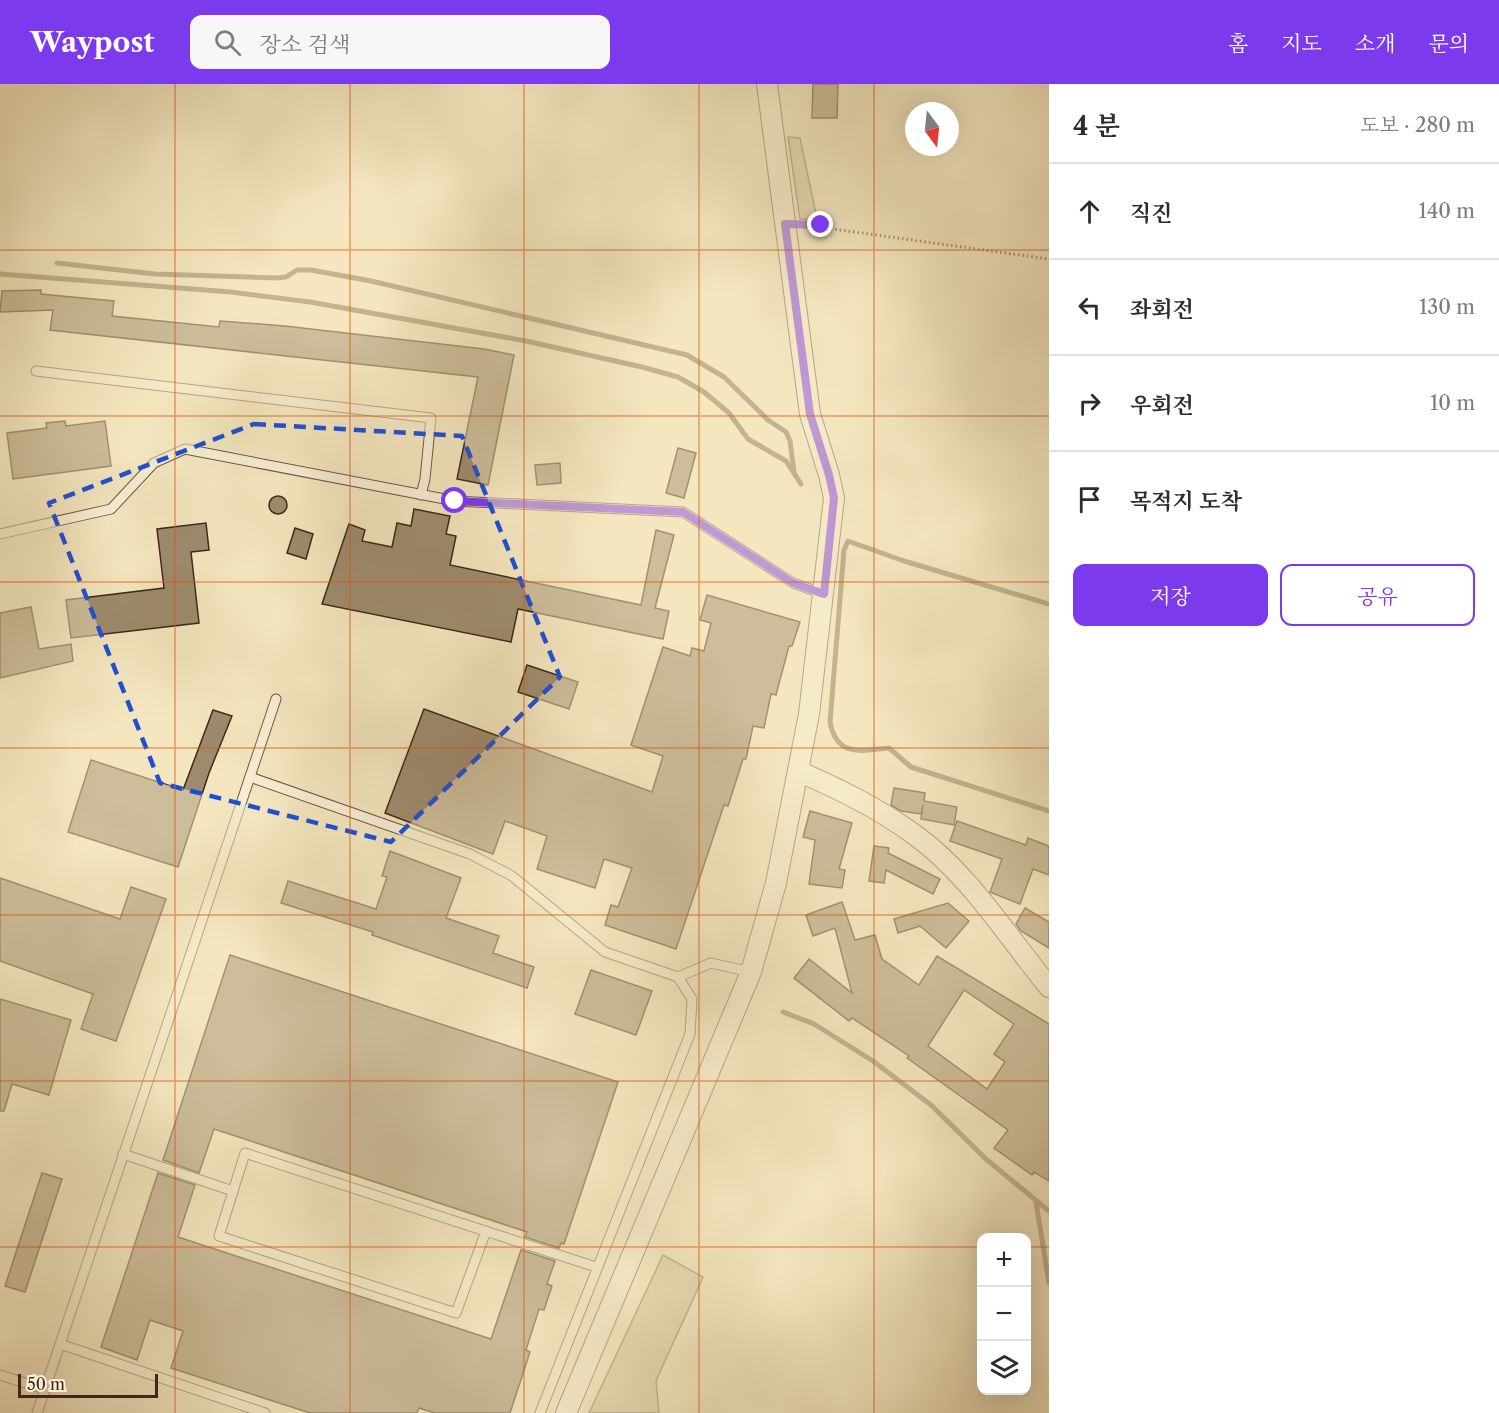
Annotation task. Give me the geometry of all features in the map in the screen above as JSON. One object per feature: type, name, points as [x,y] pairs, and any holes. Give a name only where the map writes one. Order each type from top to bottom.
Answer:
[{"type":"street","points":[[566,1413],[751,972],[776,883],[809,714],[834,498],[810,414],[767,84]]},
{"type":"street","points":[[798,771],[867,802],[917,836],[957,873],[1049,987]]},
{"type":"lane","points":[[36,371],[431,418],[425,479],[421,495]]},
{"type":"lane","points":[[0,534],[111,509],[154,463],[185,449],[455,501],[683,512],[793,583],[824,594]]},
{"type":"lane","points":[[37,1413],[276,699]]},
{"type":"lane","points":[[250,777],[470,854],[512,876],[605,952],[678,977],[692,999],[690,1034],[540,1413]]},
{"type":"lane","points":[[678,977],[711,963],[751,972]]},
{"type":"lane","points":[[486,1231],[456,1313],[219,1236],[245,1153],[486,1231],[596,1267]]},
{"type":"lane","points":[[123,1154],[233,1191]]},
{"type":"lane","points":[[60,1344],[265,1413]]},
{"type":"lane","points":[[0,1375],[44,1389]]},
{"type":"path","points":[[785,224],[821,225],[1049,260]]},
{"type":"highlighted area","points":[[254,424],[462,436],[560,677],[391,842],[160,783],[49,503]]},
{"type":"shaded area","points":[[788,137],[800,138],[817,219],[800,219]]},
{"type":"shaded area","points":[[663,1255],[703,1277],[656,1381],[659,1413],[589,1413]]},
{"type":"building","points":[[813,84],[838,84],[837,118],[812,118]]},
{"type":"building","points":[[41,290],[41,294],[114,301],[112,316],[219,327],[220,321],[285,326],[484,349],[514,355],[488,485],[457,479],[478,377],[50,330],[53,310],[0,312],[2,291]]},
{"type":"building","points":[[65,421],[66,426],[105,421],[111,466],[13,479],[7,433],[47,428],[46,423]]},
{"type":"building","points":[[678,448],[696,453],[684,498],[666,493]]},
{"type":"building","points":[[560,463],[561,483],[537,485],[535,465]]},
{"type":"building","points":[[278,496],[284,499],[287,505],[284,511],[278,514],[272,511],[269,505],[272,499]]},
{"type":"building","points":[[414,509],[450,516],[446,534],[456,536],[450,565],[641,605],[656,530],[674,535],[655,608],[669,611],[663,639],[518,609],[511,642],[322,604],[349,524],[365,530],[362,541],[392,547],[397,523],[411,526]]},
{"type":"building","points":[[206,523],[209,550],[191,552],[199,623],[71,638],[66,600],[164,588],[157,529]]},
{"type":"building","points":[[295,528],[313,534],[306,559],[287,553]]},
{"type":"building","points":[[707,595],[800,622],[792,646],[789,646],[776,695],[771,694],[764,728],[753,726],[746,759],[743,759],[728,806],[724,805],[676,949],[605,925],[611,905],[618,907],[632,868],[604,859],[595,888],[537,869],[547,836],[505,821],[493,854],[385,813],[424,709],[652,792],[663,756],[631,745],[663,647],[690,656],[692,648],[704,651],[711,623],[700,620]]},
{"type":"building","points":[[31,607],[39,649],[71,644],[73,661],[0,678],[0,613]]},
{"type":"building","points":[[527,665],[578,682],[569,709],[518,692]]},
{"type":"building","points":[[213,710],[232,716],[209,773],[178,867],[68,832],[91,760],[183,790]]},
{"type":"building","points":[[894,788],[925,793],[924,801],[957,807],[954,825],[921,819],[923,805],[921,814],[901,811],[891,805]]},
{"type":"building","points":[[810,811],[852,823],[839,869],[845,870],[842,888],[809,884],[815,840],[803,837]]},
{"type":"building","points":[[957,821],[1026,845],[1028,838],[1049,846],[1049,875],[1033,869],[1020,904],[990,892],[1002,859],[950,841]]},
{"type":"building","points":[[874,846],[889,848],[888,853],[940,879],[933,894],[886,870],[884,883],[869,881]]},
{"type":"building","points":[[390,851],[461,878],[446,918],[499,936],[493,953],[534,967],[527,988],[372,935],[373,932],[281,903],[288,881],[376,909],[387,877],[382,876]]},
{"type":"building","points":[[0,878],[120,919],[131,887],[166,899],[116,1041],[81,1029],[93,994],[0,961]]},
{"type":"building","points":[[842,902],[855,940],[875,935],[882,959],[919,985],[937,956],[1049,1024],[1049,1181],[1034,1172],[1032,1175],[994,1148],[1008,1130],[907,1058],[909,1056],[852,1018],[849,1021],[794,978],[809,959],[852,993],[835,928],[813,936],[806,915]],"holes":[[[964,990],[1014,1024],[994,1054],[1005,1062],[987,1089],[928,1046]]]},
{"type":"building","points":[[948,903],[969,921],[946,948],[920,926],[898,933],[894,919]]},
{"type":"building","points":[[1025,908],[1049,922],[1049,948],[1021,931],[1016,924]]},
{"type":"building","points":[[230,955],[618,1082],[564,1244],[561,1243],[559,1248],[525,1237],[527,1232],[214,1129],[199,1173],[163,1160]]},
{"type":"building","points":[[591,970],[652,991],[636,1035],[575,1014]]},
{"type":"building","points":[[0,999],[71,1020],[49,1095],[12,1084],[4,1111],[0,1111]]},
{"type":"building","points":[[42,1173],[62,1179],[25,1292],[5,1286]]},
{"type":"building","points":[[158,1173],[195,1185],[178,1237],[491,1339],[521,1250],[555,1261],[547,1284],[552,1286],[544,1310],[539,1309],[526,1350],[530,1352],[510,1413],[435,1413],[419,1408],[417,1413],[310,1413],[171,1368],[183,1331],[150,1320],[137,1360],[101,1347]]},
{"type":"waterway","points":[[57,263],[155,274],[277,278],[286,277],[297,270],[311,270],[371,281],[687,355],[724,377],[768,420],[786,432],[790,441],[794,472]]},
{"type":"waterway","points":[[0,274],[231,292],[310,302],[526,341],[642,367],[678,377],[704,392],[729,413],[748,439],[786,461],[801,484]]},
{"type":"waterway","points":[[1049,604],[904,561],[848,541],[844,550],[830,722],[833,734],[839,742],[852,750],[889,748],[911,767],[1049,811]]},
{"type":"waterway","points":[[783,1012],[814,1024],[873,1061],[931,1105],[987,1160],[1049,1211]]},
{"type":"waterway","points":[[1036,1202],[1049,1283]]},
{"type":"route","points":[[455,501],[683,512],[793,583],[824,594],[834,498],[810,414],[785,224],[821,225]]}]
